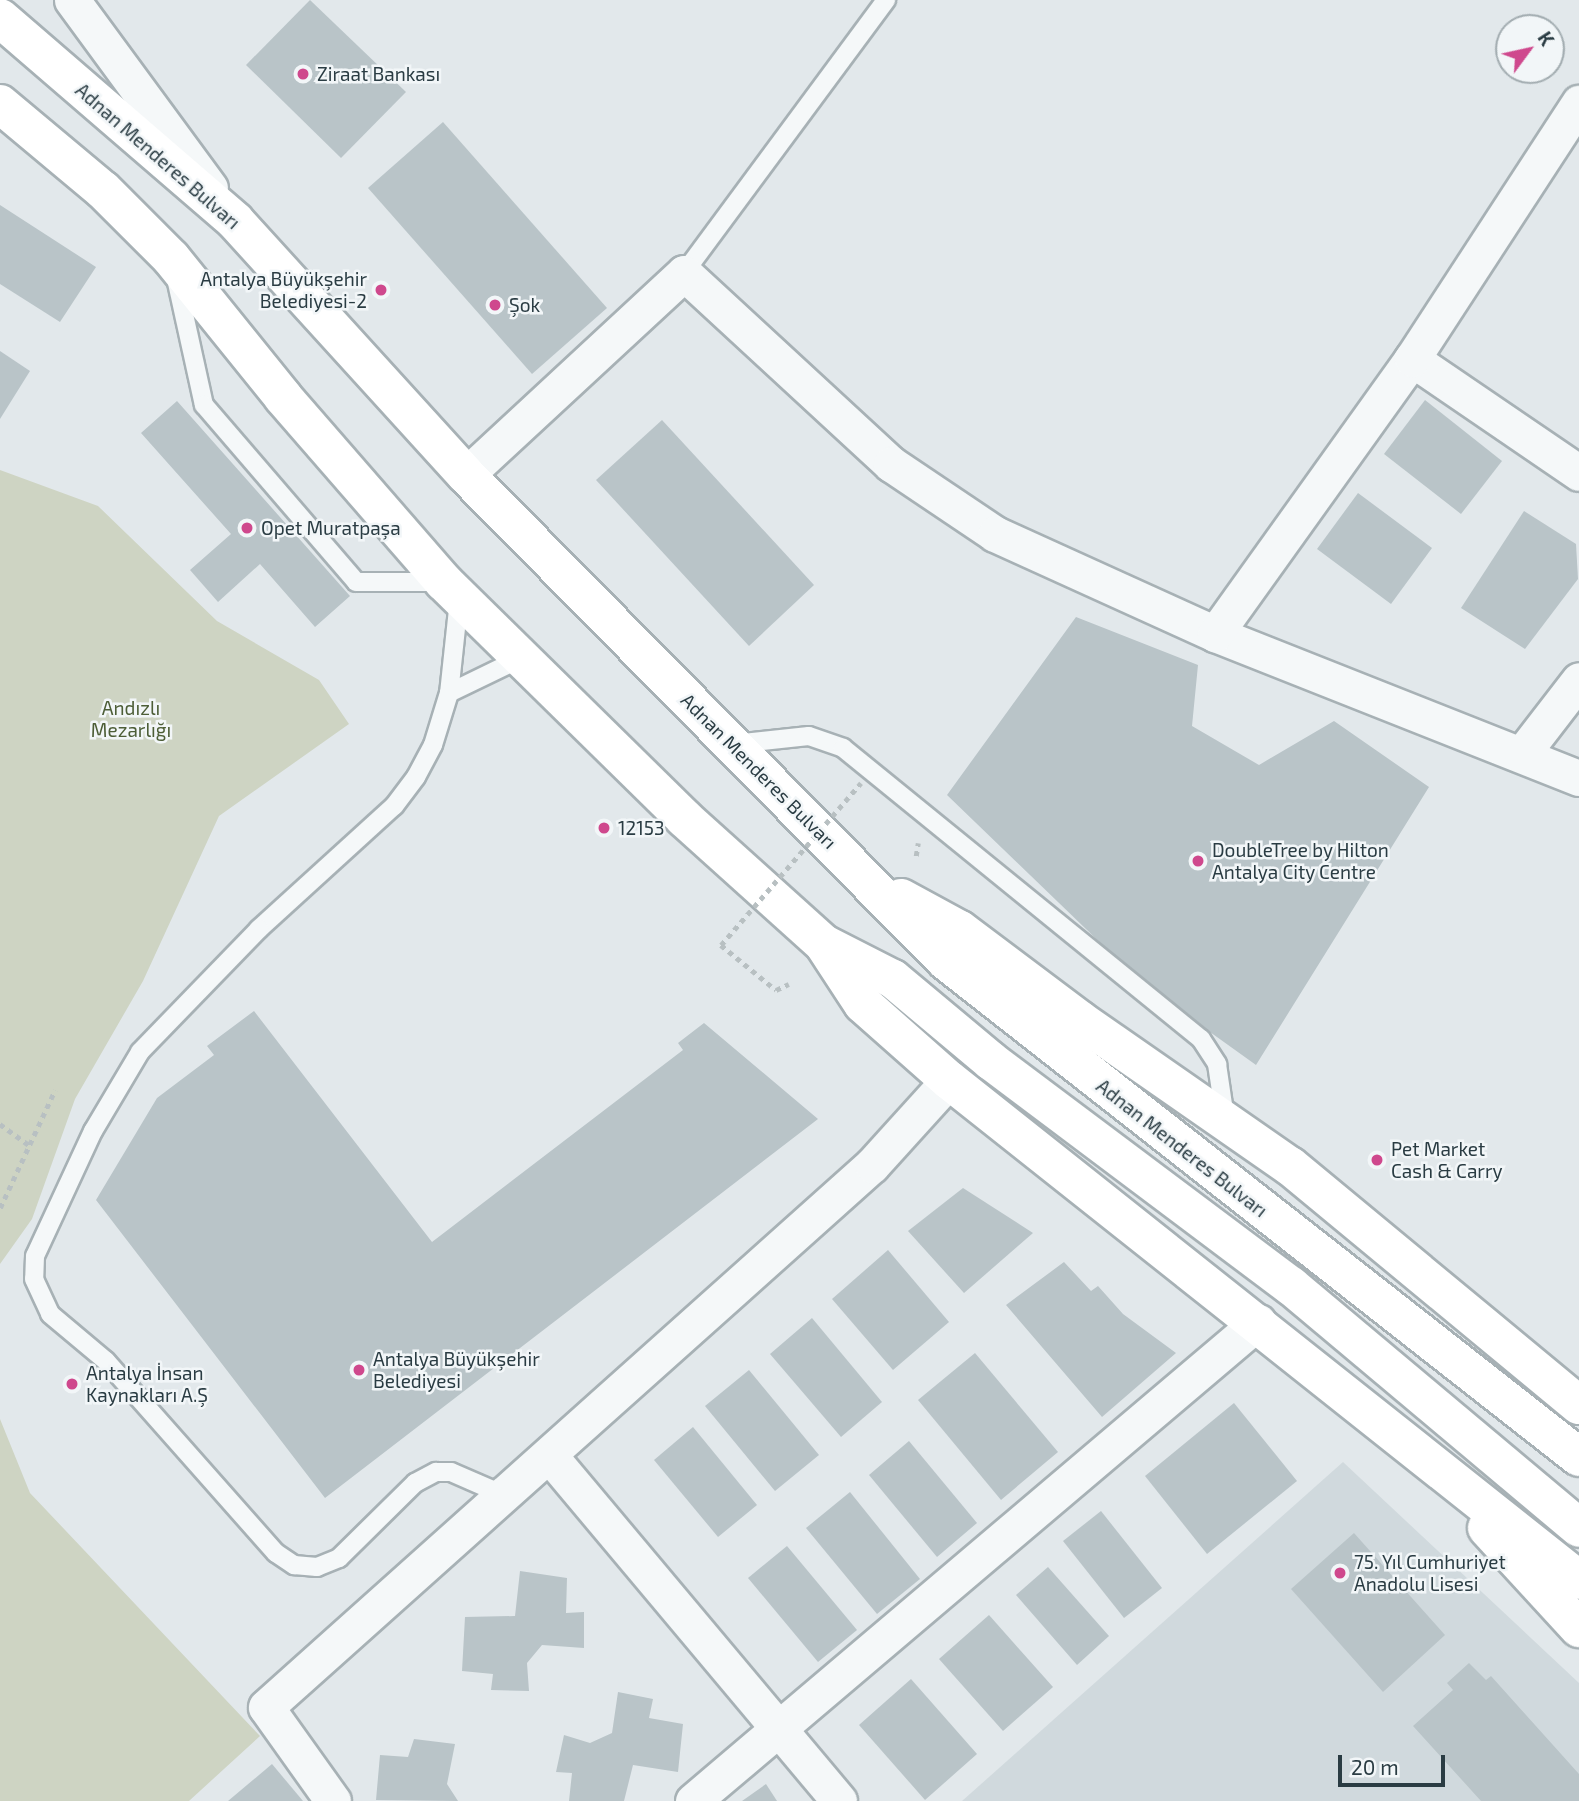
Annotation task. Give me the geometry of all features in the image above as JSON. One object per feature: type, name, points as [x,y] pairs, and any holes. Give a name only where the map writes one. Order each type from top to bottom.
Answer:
[{"type":"main road","name":"Adnan Menderes Bulvarı","points":[[0,18],[235,221],[466,475],[730,744],[872,882],[946,961],[1579,1457]]},
{"type":"main road","points":[[0,104],[103,190],[171,258],[283,397],[451,589],[684,818],[824,944],[863,1004],[949,1080],[1258,1322],[1579,1580]]},
{"type":"main road","points":[[872,882],[961,930],[1290,1166],[1579,1405]]},
{"type":"main road","points":[[824,944],[893,979],[991,1061],[1291,1286],[1579,1528]]},
{"type":"main road","points":[[1424,1455],[1540,1590],[1579,1628]]},
{"type":"street","points":[[72,0],[235,221]]},
{"type":"street","points":[[1215,634],[1412,359],[1579,103]]},
{"type":"street","points":[[466,475],[684,273],[891,464],[995,534],[1215,634],[1579,778]]},
{"type":"street","points":[[1412,359],[1579,473]]},
{"type":"street","points":[[1522,754],[1579,680]]},
{"type":"street","points":[[333,1801],[266,1707],[872,1165],[949,1080]]},
{"type":"street","points":[[693,1801],[1258,1322]]},
{"type":"street","points":[[549,1454],[777,1731],[839,1801]]},
{"type":"lane","points":[[684,273],[886,0]]},
{"type":"lane","points":[[171,258],[204,405],[356,582],[451,589],[449,693],[433,745],[394,806],[259,929],[140,1052],[93,1131],[35,1256],[34,1279],[50,1314],[106,1361],[276,1553],[294,1565],[317,1567],[339,1558],[415,1483],[436,1472],[451,1472],[504,1495]]},
{"type":"lane","points":[[449,693],[521,658]]},
{"type":"lane","points":[[730,744],[809,736],[842,748],[1201,1039],[1217,1064],[1226,1121]]},
{"type":"path","points":[[789,984],[776,990],[721,945],[861,783]]},
{"type":"path","points":[[0,1208],[55,1090]]},
{"type":"path","points":[[0,1124],[29,1145]]},
{"type":"shaded area","name":"75. Yıl Cumhuriyet Anadolu Lisesi","points":[[1343,1462],[1579,1683],[1579,1801],[962,1801]]},
{"type":"green space","name":"Andızlı Mezarlığı","points":[[0,470],[98,506],[217,621],[319,680],[349,724],[219,816],[143,981],[75,1099],[32,1219],[0,1264]]},
{"type":"green space","points":[[0,1419],[30,1493],[260,1736],[189,1801],[0,1801]]},
{"type":"building","points":[[310,0],[406,92],[341,158],[246,65]]},
{"type":"building","points":[[443,122],[607,308],[532,374],[368,188]]},
{"type":"building","points":[[0,205],[96,267],[60,322],[0,284]]},
{"type":"building","points":[[0,351],[30,371],[0,419]]},
{"type":"building","points":[[1425,400],[1502,461],[1461,514],[1384,454]]},
{"type":"building","points":[[177,401],[350,596],[315,627],[260,564],[218,602],[190,570],[231,534],[141,433]]},
{"type":"building","points":[[662,420],[814,585],[749,646],[596,480]]},
{"type":"building","points":[[1358,493],[1432,548],[1391,604],[1317,549]]},
{"type":"building","points":[[1524,511],[1576,544],[1578,579],[1525,649],[1461,608]]},
{"type":"building","name":"DoubleTree by Hilton Antalya City Centre","points":[[1076,617],[1198,665],[1192,726],[1259,765],[1334,721],[1429,787],[1256,1065],[1143,984],[947,795]]},
{"type":"building","name":"Antalya Büyükşehir Belediyesi","points":[[254,1011],[432,1242],[683,1050],[678,1043],[704,1023],[818,1119],[325,1498],[96,1200],[157,1098],[214,1055],[207,1046]]},
{"type":"building","points":[[963,1188],[1033,1233],[964,1293],[908,1231]]},
{"type":"building","points":[[888,1250],[949,1322],[893,1370],[832,1299]]},
{"type":"building","points":[[1064,1262],[1091,1291],[1098,1286],[1123,1314],[1176,1353],[1102,1417],[1006,1305]]},
{"type":"building","points":[[812,1318],[882,1402],[841,1437],[770,1354]]},
{"type":"building","points":[[975,1353],[1058,1452],[1001,1500],[918,1400]]},
{"type":"building","points":[[749,1370],[819,1455],[775,1491],[705,1406]]},
{"type":"building","points":[[1234,1403],[1297,1481],[1207,1554],[1145,1476]]},
{"type":"building","points":[[693,1427],[757,1505],[718,1537],[654,1460]]},
{"type":"building","points":[[909,1441],[977,1523],[937,1557],[869,1475]]},
{"type":"building","points":[[850,1492],[920,1579],[877,1614],[806,1528]]},
{"type":"building","points":[[1101,1511],[1162,1588],[1124,1618],[1063,1541]]},
{"type":"building","points":[[1354,1533],[1445,1635],[1383,1692],[1291,1589]]},
{"type":"building","points":[[787,1546],[857,1630],[818,1662],[748,1578]]},
{"type":"building","points":[[1048,1567],[1109,1636],[1077,1665],[1016,1595]]},
{"type":"building","points":[[520,1571],[567,1578],[566,1613],[584,1612],[584,1648],[542,1645],[527,1663],[529,1691],[491,1690],[493,1674],[462,1671],[465,1617],[515,1616]]},
{"type":"building","points":[[989,1615],[1053,1687],[1003,1731],[939,1659]]},
{"type":"building","points":[[1469,1663],[1486,1680],[1491,1676],[1579,1774],[1579,1801],[1481,1801],[1413,1726],[1453,1690],[1447,1683]]},
{"type":"building","points":[[911,1679],[977,1754],[925,1800],[859,1725]]},
{"type":"building","points":[[618,1692],[653,1699],[649,1718],[683,1724],[678,1772],[633,1765],[624,1801],[569,1801],[572,1773],[556,1772],[564,1735],[590,1743],[612,1733]]},
{"type":"building","points":[[414,1739],[455,1744],[447,1784],[458,1801],[376,1800],[380,1755],[408,1757]]},
{"type":"building","points":[[272,1764],[303,1801],[228,1801]]},
{"type":"building","points":[[766,1784],[777,1801],[742,1801]]},
{"type":"place","name":"Ziraat Bankası","points":[[303,74]]},
{"type":"place","name":"Antalya Büyükşehir Belediyesi-2","points":[[381,290]]},
{"type":"place","name":"Şok","points":[[495,305]]},
{"type":"place","name":"Opet Muratpaşa","points":[[247,528]]},
{"type":"place","name":"12153","points":[[604,828]]},
{"type":"place","name":"DoubleTree by Hilton Antalya City Centre","points":[[1198,861]]},
{"type":"place","name":"Pet Market Cash & Carry","points":[[1377,1160]]},
{"type":"place","name":"Antalya Büyükşehir Belediyesi","points":[[359,1370]]},
{"type":"place","name":"Antalya İnsan Kaynakları A.Ş","points":[[72,1384]]},
{"type":"place","name":"75. Yıl Cumhuriyet Anadolu Lisesi","points":[[1340,1573]]}]
